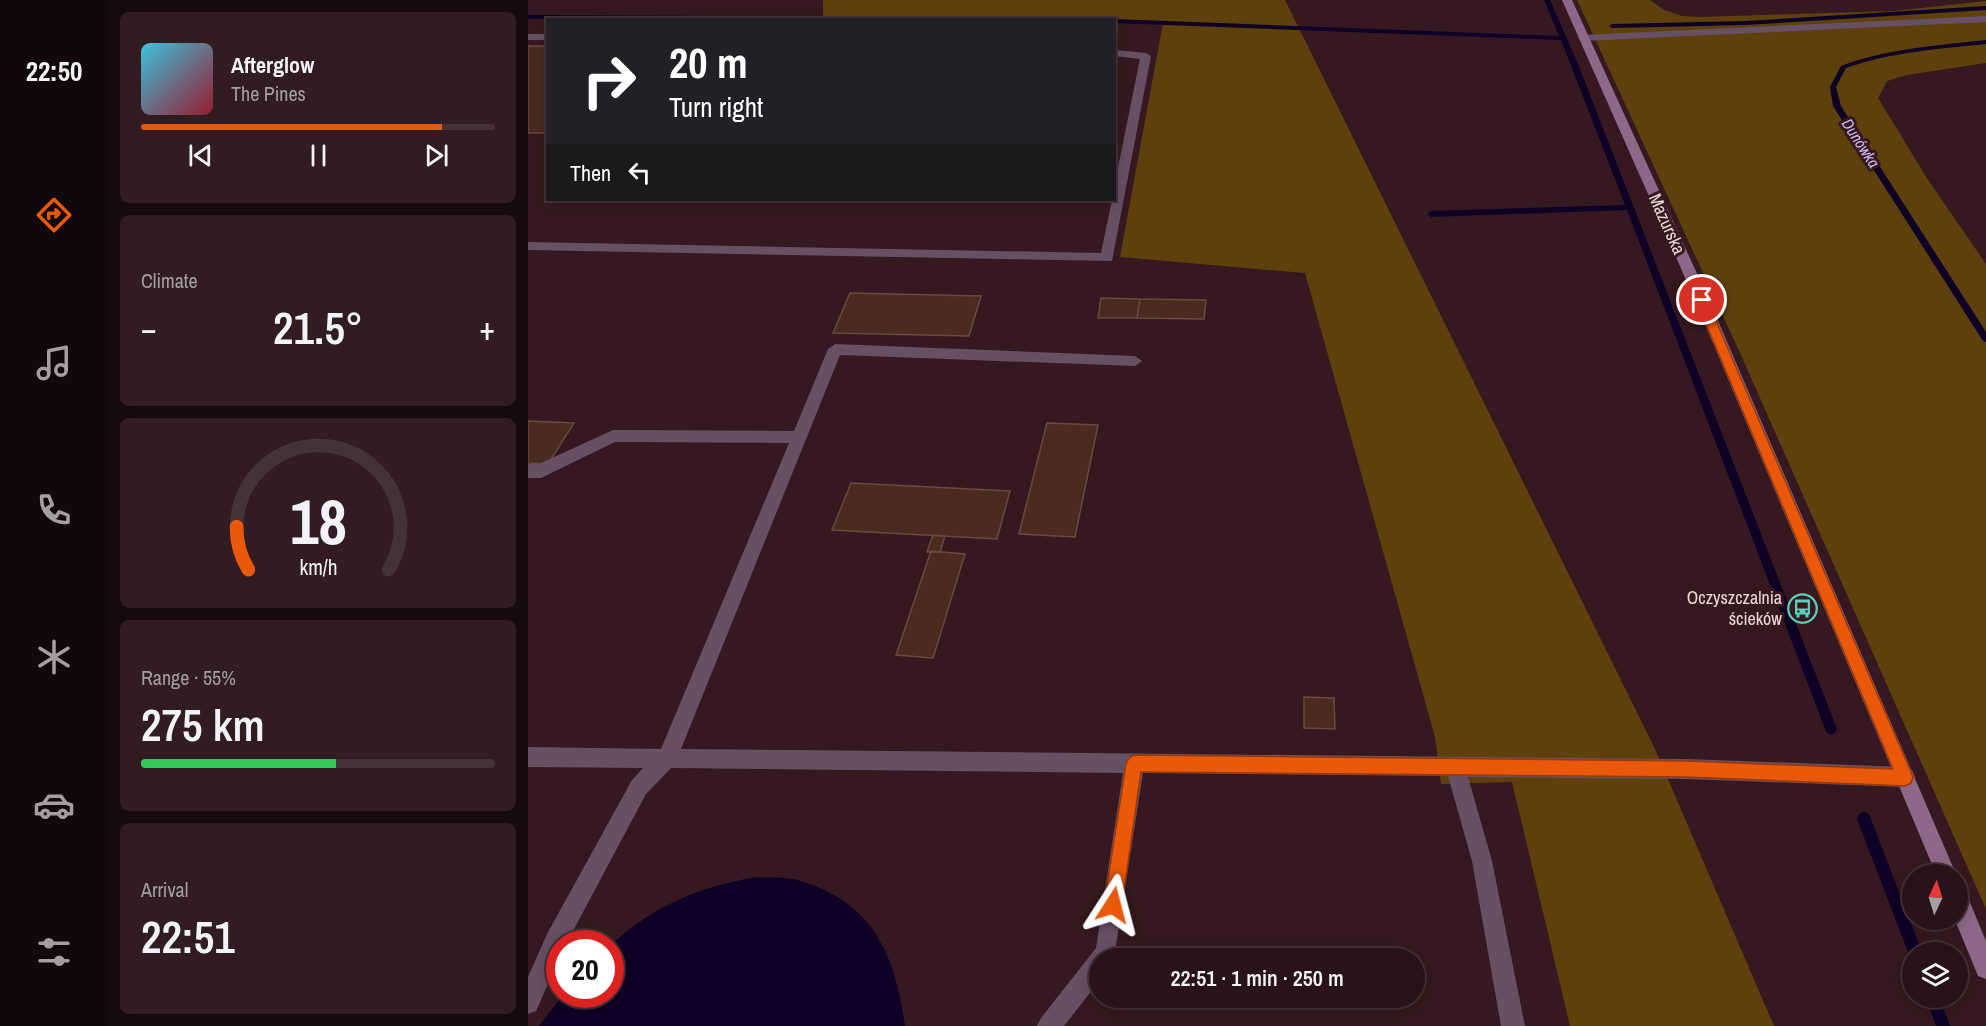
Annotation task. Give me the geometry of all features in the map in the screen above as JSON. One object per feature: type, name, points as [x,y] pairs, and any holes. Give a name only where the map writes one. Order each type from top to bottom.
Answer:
[{"type":"main road","name":"Mazurska","points":[[1567,0],[1702,300],[1942,864]]},
{"type":"main road","points":[[1968,925],[1986,968]]},
{"type":"lane","points":[[1583,38],[1838,28],[1986,19]]},
{"type":"lane","points":[[528,37],[546,37]]},
{"type":"lane","points":[[528,246],[1107,258],[1146,56],[1116,53]]},
{"type":"lane","points":[[528,1003],[555,942],[639,787],[667,758],[835,349],[1136,361]]},
{"type":"lane","points":[[528,471],[541,471],[613,436],[799,437]]},
{"type":"lane","points":[[528,757],[1686,769],[1905,777]]},
{"type":"lane","points":[[1107,948],[1134,764]]},
{"type":"lane","points":[[1455,768],[1482,861],[1513,1026]]},
{"type":"lane","points":[[1049,1026],[1089,974]]},
{"type":"shaded area","points":[[823,0],[1285,0],[1655,749],[1774,1026],[1570,1026],[1512,782],[1441,784],[1435,737],[1305,273],[1120,257],[1163,23],[1116,20],[1116,18],[823,18]]},
{"type":"shaded area","points":[[1577,0],[1650,0],[1664,10],[1682,16],[1698,17],[1894,11],[1986,1],[1986,63],[1907,75],[1887,81],[1878,98],[1928,180],[1986,264],[1986,909],[1968,864],[1741,355]]},
{"type":"shaded area","points":[[755,877],[797,880],[823,889],[845,902],[862,916],[876,934],[895,976],[905,1026],[539,1026],[553,1008],[624,1008],[624,934],[644,919],[678,900],[734,881]]},
{"type":"building","points":[[528,46],[546,46],[546,133],[528,133]]},
{"type":"building","points":[[850,293],[981,296],[969,336],[833,333]]},
{"type":"building","points":[[1101,298],[1140,299],[1137,318],[1098,318]]},
{"type":"building","points":[[1140,299],[1206,300],[1204,319],[1137,318]]},
{"type":"building","points":[[528,421],[574,423],[548,464],[528,463]]},
{"type":"building","points":[[1047,423],[1098,425],[1075,537],[1019,534]]},
{"type":"building","points":[[851,483],[1010,491],[997,539],[832,530]]},
{"type":"building","points":[[933,535],[945,536],[940,552],[927,552]]},
{"type":"building","points":[[931,551],[965,554],[933,658],[896,655]]},
{"type":"building","points":[[1304,697],[1334,698],[1335,729],[1304,728]]},
{"type":"waterway","points":[[1547,0],[1575,64],[1831,729]]},
{"type":"waterway","points":[[1612,26],[1746,23],[1986,8]]},
{"type":"waterway","points":[[528,17],[702,18]]},
{"type":"waterway","points":[[1116,21],[1563,38]]},
{"type":"waterway","name":"Dunówka","points":[[1986,42],[1895,52],[1860,61],[1843,67],[1833,87],[1837,106],[1986,339]]},
{"type":"waterway","points":[[1431,214],[1630,207]]},
{"type":"waterway","points":[[1864,819],[1911,942]]},
{"type":"waterway","points":[[1937,1008],[1943,1026]]},
{"type":"place","name":"Oczyszczalnia ścieków","points":[[1803,608]]},
{"type":"route","points":[[1113,905],[1134,764],[1686,769],[1905,777],[1702,300]]}]
